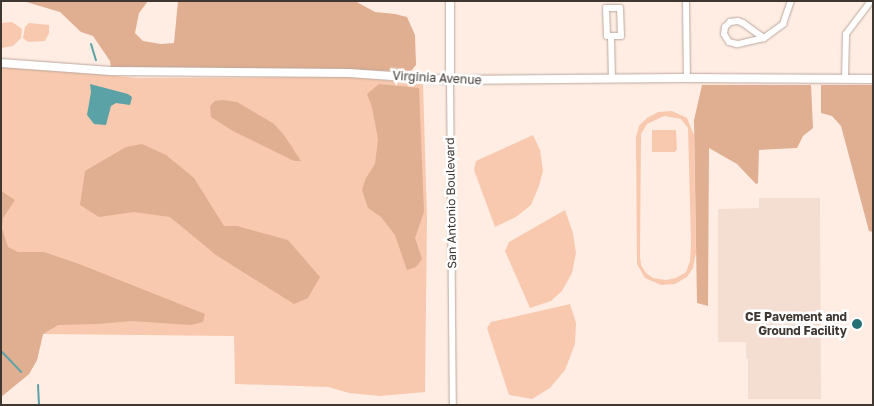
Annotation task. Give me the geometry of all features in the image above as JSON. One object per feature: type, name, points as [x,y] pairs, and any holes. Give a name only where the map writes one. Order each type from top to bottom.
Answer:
[{"type":"street","name":"San Antonio Boulevard","points":[[450,1],[453,405]]},
{"type":"street","points":[[686,1],[687,78]]},
{"type":"street","points":[[764,38],[738,21],[730,22],[724,30],[725,37],[732,44],[752,42],[764,38],[783,24],[791,1]]},
{"type":"street","points":[[845,79],[846,34],[871,1]]},
{"type":"street","points":[[606,8],[620,8],[620,36],[611,36],[606,36],[606,8]]},
{"type":"street","points":[[611,36],[612,79]]},
{"type":"street","name":"Virginia Avenue","points":[[1,63],[111,71],[349,73],[450,80],[873,79]]},
{"type":"shaded area","points":[[23,1],[148,1],[139,13],[135,33],[143,41],[161,44],[174,43],[178,1],[355,1],[375,12],[407,17],[415,35],[416,65],[411,71],[111,68],[110,61],[93,36],[81,32],[60,12]]},
{"type":"shaded area","points":[[12,22],[22,29],[21,38],[13,46],[1,48],[1,23]]},
{"type":"shaded area","points":[[29,23],[49,25],[49,33],[45,41],[28,42],[23,38],[25,27]]},
{"type":"shaded area","points":[[11,66],[138,78],[353,77],[423,84],[427,218],[425,392],[380,396],[349,393],[328,387],[235,384],[234,336],[43,334],[37,360],[29,374],[1,397],[1,67]]},
{"type":"shaded area","points":[[379,84],[419,88],[424,212],[415,238],[422,259],[416,267],[407,270],[395,235],[381,217],[368,208],[362,190],[366,178],[375,164],[378,139],[372,107],[367,94]]},
{"type":"shaded area","points":[[702,85],[811,85],[813,128],[803,136],[797,148],[759,150],[758,183],[756,184],[737,164],[709,148],[708,306],[697,303],[694,120]]},
{"type":"shaded area","points":[[821,85],[873,85],[873,232],[869,231],[841,126],[832,116],[821,113]]},
{"type":"shaded area","points":[[215,101],[237,102],[274,124],[284,135],[301,161],[294,161],[233,131],[211,117],[210,106]]},
{"type":"shaded area","points":[[672,111],[687,118],[694,135],[696,253],[693,268],[687,277],[675,284],[661,285],[645,278],[637,264],[636,137],[639,126],[647,118],[658,112]],"holes":[[[664,116],[681,119],[688,128],[690,261],[686,272],[676,278],[666,280],[653,278],[646,273],[641,265],[641,134],[647,124]]]},
{"type":"shaded area","points":[[652,130],[676,130],[677,149],[675,152],[652,152]]},
{"type":"shaded area","points":[[533,135],[540,150],[543,171],[539,186],[531,205],[516,217],[495,227],[474,170],[476,161]]},
{"type":"shaded area","points":[[142,144],[166,155],[194,178],[224,226],[237,226],[288,240],[320,277],[308,298],[294,304],[216,255],[170,217],[134,212],[99,217],[80,205],[85,171],[126,147]]},
{"type":"shaded area","points":[[1,191],[15,200],[3,218],[2,228],[8,247],[18,252],[44,252],[79,264],[205,314],[203,322],[191,325],[132,321],[58,325],[43,334],[37,360],[29,374],[1,397]]},
{"type":"shaded area","points":[[759,198],[820,198],[821,399],[748,399],[746,342],[718,342],[718,209],[759,208]]},
{"type":"shaded area","points":[[565,210],[573,233],[576,253],[572,273],[562,291],[551,301],[530,308],[505,251],[509,242]]},
{"type":"shaded area","points":[[570,304],[576,323],[575,344],[565,370],[550,388],[532,399],[509,395],[487,328],[491,322]]},
{"type":"water","points":[[90,84],[128,94],[132,97],[130,105],[116,103],[111,106],[106,125],[94,124],[87,115],[91,92]]},
{"type":"waterway","points":[[91,44],[96,60]]},
{"type":"waterway","points":[[1,351],[21,372]]},
{"type":"waterway","points":[[38,385],[39,405]]},
{"type":"place","name":"CE Pavement and Ground Facility","points":[[857,324]]}]
